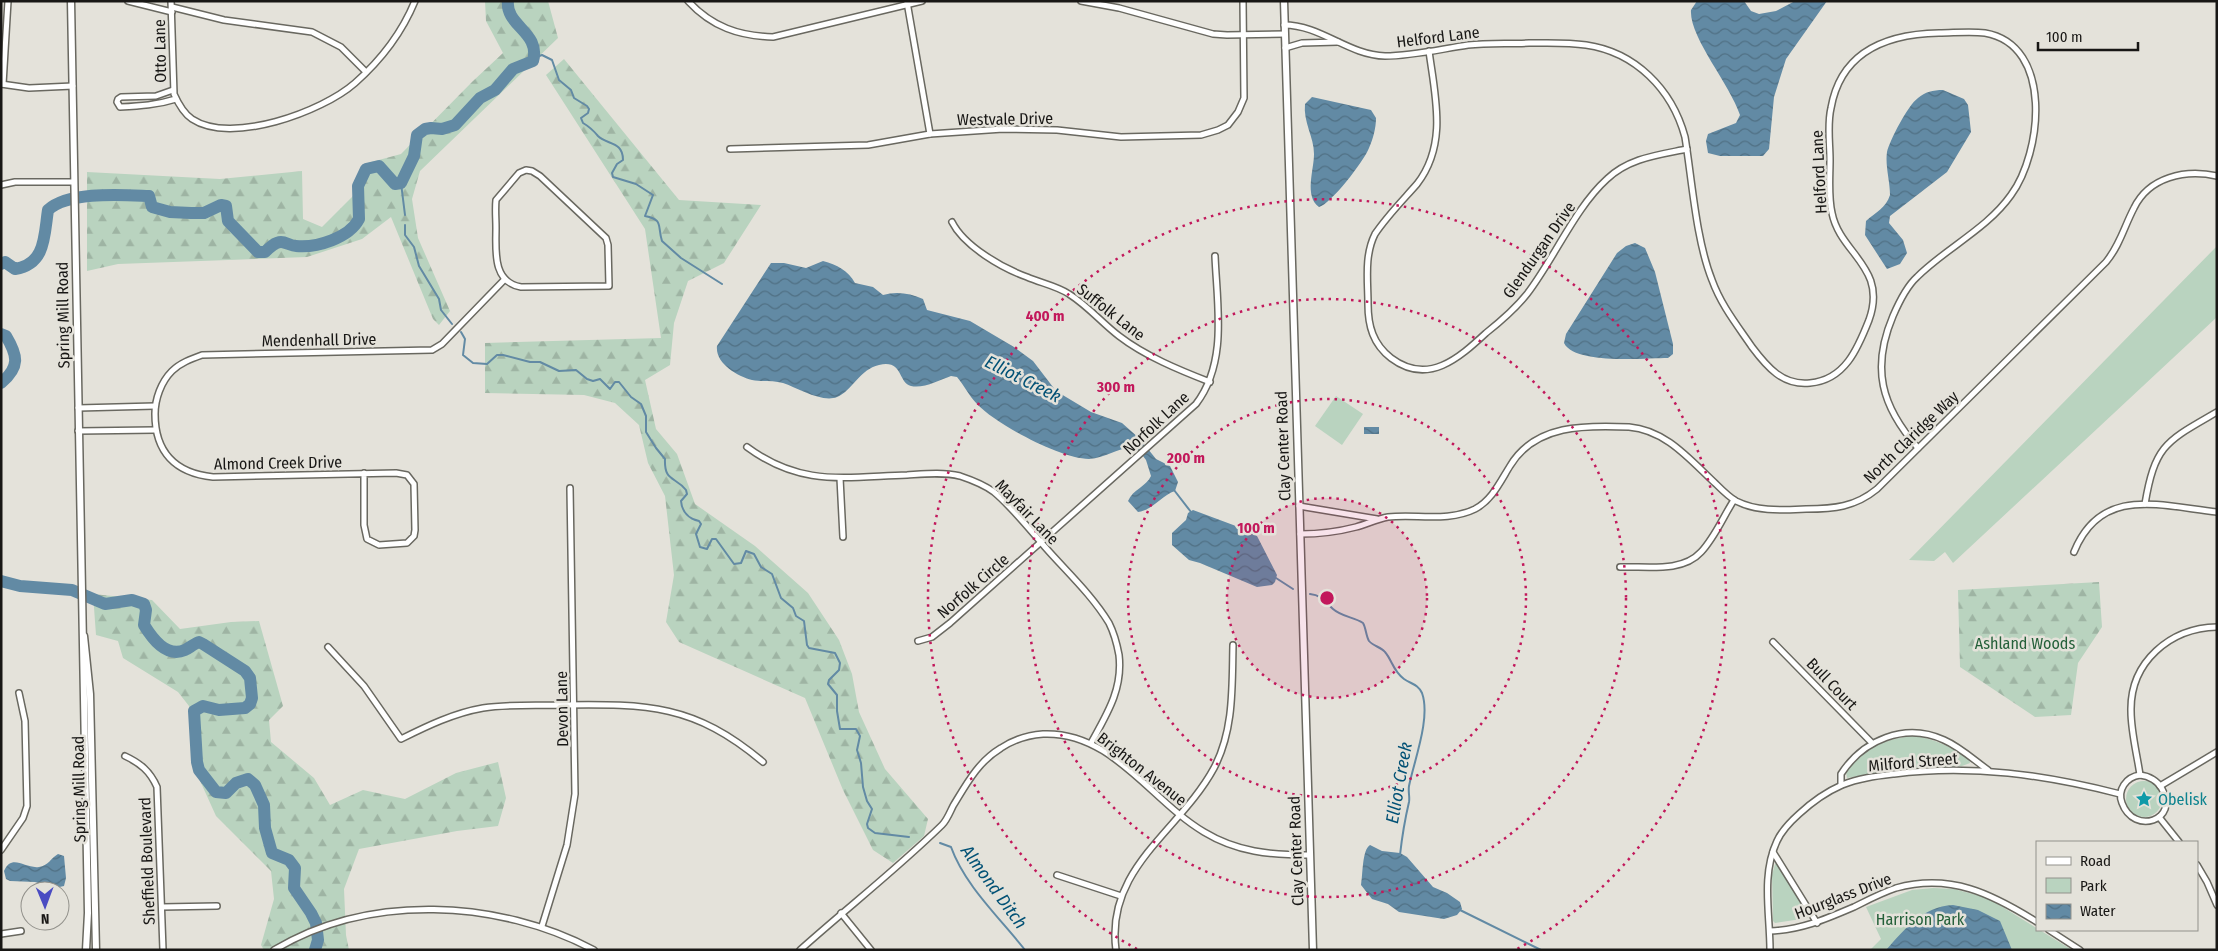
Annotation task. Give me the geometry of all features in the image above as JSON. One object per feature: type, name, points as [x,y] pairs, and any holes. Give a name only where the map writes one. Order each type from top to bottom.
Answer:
[{"type":"street","points":[[8,1],[2,84],[29,88],[72,86]]},
{"type":"street","name":"Spring Mill Road","points":[[71,1],[88,913],[86,950]]},
{"type":"street","points":[[128,1],[171,7],[224,20],[312,32],[341,46],[366,72]]},
{"type":"street","points":[[173,90],[156,96],[121,97],[118,99],[118,105],[120,107],[158,105],[176,99],[185,113],[208,126],[255,126],[308,112],[343,92],[386,53],[398,35],[415,1]]},
{"type":"street","points":[[688,1],[706,18],[723,28],[749,35],[773,37],[907,3],[922,1]]},
{"type":"street","points":[[1081,1],[1119,8],[1213,34],[1285,34]]},
{"type":"street","points":[[1119,8],[1120,1]]},
{"type":"street","name":"Westvale Drive","points":[[730,149],[868,145],[930,134],[1003,129],[1057,130],[1114,137],[1206,134],[1224,127],[1236,116],[1244,98],[1243,1]]},
{"type":"street","name":"Clay Center Road","points":[[1284,1],[1313,950]]},
{"type":"street","points":[[907,3],[930,134]]},
{"type":"street","name":"Otto Lane","points":[[171,7],[173,90],[176,99]]},
{"type":"street","name":"Helford Lane","points":[[1284,25],[1303,26],[1366,53],[1379,55],[1479,44],[1568,43],[1606,49],[1636,64],[1666,94],[1681,123],[1706,262],[1713,283],[1726,309],[1764,363],[1776,374],[1797,382],[1811,383],[1822,381],[1840,372],[1851,358],[1867,324],[1872,305],[1872,287],[1866,270],[1838,228],[1831,210],[1829,121],[1832,103],[1841,80],[1854,61],[1868,50],[1886,40],[1911,34],[1987,34],[2006,42],[2022,56],[2032,81],[2034,116],[2031,151],[2023,176],[2011,196],[1999,210],[1914,279],[1903,295],[1884,338],[1881,362],[1885,395],[1895,419],[1918,448]]},
{"type":"street","name":"Helford Lane","points":[[1285,48],[1302,43],[1341,42]]},
{"type":"street","name":"Glendurgan Drive","points":[[1429,51],[1437,118],[1436,135],[1431,156],[1417,183],[1375,234],[1370,245],[1368,258],[1368,315],[1370,329],[1384,352],[1401,364],[1417,369],[1429,369],[1448,364],[1462,355],[1522,299],[1588,200],[1609,177],[1638,160],[1687,149]]},
{"type":"street","points":[[532,171],[540,176],[606,238],[608,245],[609,286],[524,288],[515,286],[505,279],[496,262],[496,200],[519,173],[532,171]]},
{"type":"street","name":"North Claridge Way","points":[[1300,534],[1332,533],[1364,525],[1378,519],[1400,516],[1456,515],[1472,510],[1484,502],[1496,490],[1515,458],[1527,446],[1545,434],[1571,428],[1630,428],[1654,433],[1672,444],[1734,500],[1755,508],[1770,510],[1841,508],[1857,502],[1870,495],[2106,262],[2118,246],[2132,210],[2144,192],[2154,184],[2173,176],[2197,174],[2217,176]]},
{"type":"street","points":[[1,185],[15,182],[74,182]]},
{"type":"street","name":"Suffolk Lane","points":[[952,222],[964,239],[1002,265],[1068,293],[1094,312],[1116,334],[1140,350],[1210,382]]},
{"type":"street","name":"Norfolk Lane","points":[[1041,543],[1196,404],[1210,382],[1215,369],[1217,351],[1215,256]]},
{"type":"street","name":"Mendenhall Drive","points":[[155,430],[155,406],[158,393],[170,372],[190,359],[202,355],[434,349],[445,342],[505,279]]},
{"type":"street","points":[[78,408],[155,406]]},
{"type":"street","points":[[2145,504],[2150,474],[2162,451],[2181,433],[2217,412]]},
{"type":"street","points":[[78,431],[155,430]]},
{"type":"street","name":"Almond Creek Drive","points":[[155,430],[164,451],[170,459],[178,466],[198,476],[213,478],[364,473],[402,473],[411,479],[414,484],[415,530],[414,536],[407,543],[379,546],[367,539],[364,525],[364,473]]},
{"type":"street","name":"Mayfair Lane","points":[[747,447],[780,467],[802,475],[840,478],[945,474],[971,480],[995,493],[1100,610],[1116,639],[1120,681],[1113,704],[1091,743]]},
{"type":"street","points":[[840,478],[843,537]]},
{"type":"street","name":"Devon Lane","points":[[542,926],[561,869],[570,829],[576,767],[570,488]]},
{"type":"street","points":[[1620,567],[1672,566],[1690,560],[1705,547],[1734,500]]},
{"type":"street","points":[[2074,552],[2081,537],[2104,514],[2128,504],[2145,504],[2217,512]]},
{"type":"street","name":"North Claridge Way","points":[[1299,506],[1378,519]]},
{"type":"street","name":"Norfolk Circle","points":[[918,641],[936,635],[1041,543]]},
{"type":"street","points":[[2140,775],[2131,711],[2133,690],[2141,669],[2156,650],[2176,636],[2197,629],[2217,627]]},
{"type":"street","name":"Spring Mill Road","points":[[83,629],[90,694],[96,950]]},
{"type":"street","name":"Bull Court","points":[[1773,642],[1872,743]]},
{"type":"street","points":[[1116,950],[1116,926],[1121,896],[1138,865],[1205,783],[1224,743],[1231,707],[1233,645]]},
{"type":"street","points":[[328,647],[356,676],[402,739],[440,720],[483,708],[637,705],[680,714],[702,722],[733,738],[763,762]]},
{"type":"street","points":[[2,849],[23,818],[27,806],[25,721],[19,693]]},
{"type":"street","name":"Brighton Avenue","points":[[800,950],[944,823],[975,772],[989,756],[1002,746],[1016,740],[1046,734],[1071,736],[1091,743],[1125,768],[1202,832],[1236,848],[1269,854],[1309,855]]},
{"type":"street","name":"Milford Street","points":[[1841,785],[1840,776],[1845,768],[1872,743],[1888,736],[1902,734],[1931,735],[1954,746],[1988,771]]},
{"type":"street","points":[[2160,786],[2217,752]]},
{"type":"street","name":"Sheffield Boulevard","points":[[125,756],[140,763],[157,787],[163,950]]},
{"type":"street","name":"Milford Street","points":[[1770,950],[1768,876],[1773,852],[1781,834],[1791,822],[1817,798],[1841,785],[1860,779],[1903,772],[1988,771],[2051,778],[2120,794]]},
{"type":"street","points":[[2140,775],[2148,777],[2160,786],[2166,802],[2165,809],[2159,817],[2145,822],[2133,818],[2124,807],[2120,794],[2128,781],[2140,775]]},
{"type":"street","points":[[2159,817],[2178,841]]},
{"type":"street","points":[[1773,852],[1817,923]]},
{"type":"street","points":[[2198,867],[2217,905]]},
{"type":"street","points":[[1057,876],[1121,896]]},
{"type":"street","name":"Hourglass Drive","points":[[1770,931],[1793,929],[1817,923],[1883,893],[1908,886],[1930,883],[1953,884],[1978,890],[1997,898],[2036,921]]},
{"type":"street","points":[[162,908],[217,906]]},
{"type":"street","points":[[274,950],[300,937],[332,925],[385,913],[417,910],[474,911],[505,917],[542,926],[594,950]]},
{"type":"street","points":[[841,913],[871,950]]},
{"type":"street","points":[[1,934],[21,931]]},
{"type":"street","points":[[2051,931],[2080,950]]},
{"type":"green space","points":[[485,1],[548,1],[558,38],[420,171],[412,199],[418,238],[450,311],[439,325],[433,319],[391,217],[362,239],[307,257],[118,264],[87,271],[87,172],[220,179],[302,171],[303,219],[322,227],[353,196],[364,164],[401,154],[503,53],[486,21]]},
{"type":"green space","points":[[564,59],[679,200],[761,205],[724,263],[688,281],[674,323],[670,365],[645,380],[656,429],[677,454],[695,504],[755,546],[808,593],[839,640],[852,674],[859,712],[885,769],[928,819],[924,836],[893,863],[873,850],[843,790],[805,698],[679,642],[666,622],[674,575],[665,496],[648,463],[639,425],[615,403],[584,395],[485,393],[485,343],[661,338],[645,229],[546,75]]},
{"type":"green space","points":[[2217,246],[2217,317],[1953,563],[1945,552],[1934,561],[1909,560]]},
{"type":"green space","points":[[1336,396],[1363,414],[1342,445],[1315,426]]},
{"type":"green space","name":"Ashland Woods","points":[[2099,582],[2102,627],[2078,663],[2071,715],[2035,717],[1960,667],[1958,590]]},
{"type":"green space","points":[[93,594],[152,600],[180,629],[231,622],[259,621],[283,706],[269,720],[271,742],[314,778],[330,805],[363,790],[405,799],[456,773],[498,762],[506,798],[498,826],[457,831],[359,849],[344,889],[346,935],[349,950],[264,950],[261,945],[274,899],[271,871],[216,816],[192,763],[189,706],[178,692],[123,658],[118,641],[96,635]]},
{"type":"green space","points":[[1914,736],[1936,741],[1949,747],[1969,759],[1970,763],[1962,766],[1896,769],[1847,778],[1846,771],[1861,756],[1876,746],[1903,737]]},
{"type":"green space","points":[[2144,781],[2151,782],[2157,786],[2161,792],[2161,806],[2157,812],[2151,816],[2144,817],[2137,816],[2131,812],[2127,806],[2126,799],[2127,792],[2131,786],[2137,782]]},
{"type":"green space","points":[[1775,864],[1777,864],[1807,913],[1808,918],[1775,923],[1773,921],[1772,875]]},
{"type":"green space","name":"Harrison Park","points":[[1954,889],[1988,898],[2036,928],[2036,931],[2041,931],[2072,950],[1870,950],[1881,939],[1866,907],[1912,890]]},
{"type":"water","points":[[1697,1],[1744,1],[1751,11],[1759,14],[1776,11],[1795,1],[1827,1],[1786,59],[1774,97],[1769,149],[1763,156],[1720,156],[1708,153],[1706,141],[1708,134],[1736,123],[1740,115],[1728,89],[1696,33],[1691,10]]},
{"type":"water","points":[[1943,90],[1964,99],[1968,105],[1971,132],[1947,172],[1890,216],[1889,223],[1903,240],[1907,253],[1900,264],[1887,269],[1865,235],[1866,221],[1883,207],[1890,195],[1887,152],[1900,123],[1914,102],[1926,93]]},
{"type":"water","points":[[1312,97],[1371,110],[1376,118],[1372,141],[1361,162],[1339,190],[1319,207],[1314,202],[1311,190],[1314,148],[1305,111],[1305,104]]},
{"type":"water","points":[[1635,243],[1645,248],[1655,272],[1673,344],[1673,354],[1668,358],[1612,359],[1582,355],[1571,350],[1564,343],[1566,334],[1617,253],[1626,246]]},
{"type":"water","points":[[823,261],[842,269],[855,283],[873,287],[883,295],[908,294],[923,299],[927,310],[970,321],[1014,347],[1033,361],[1056,391],[1091,412],[1122,423],[1140,439],[1156,459],[1170,466],[1178,482],[1175,491],[1143,511],[1138,512],[1128,501],[1151,476],[1146,460],[1137,448],[1124,449],[1102,457],[1089,459],[1062,453],[1014,431],[986,412],[974,401],[957,377],[951,376],[931,384],[916,387],[907,384],[892,365],[879,365],[872,367],[861,375],[847,390],[837,397],[824,398],[779,382],[752,380],[728,368],[717,352],[717,346],[771,263],[784,263],[806,268]]},
{"type":"water","points":[[1364,427],[1379,427],[1379,434],[1364,434]]},
{"type":"water","points":[[1193,510],[1252,532],[1257,536],[1277,575],[1275,582],[1272,585],[1257,587],[1189,560],[1172,545],[1172,533],[1186,520],[1188,513]]},
{"type":"water","points":[[1370,845],[1382,851],[1400,853],[1407,857],[1433,887],[1447,893],[1460,902],[1462,909],[1457,915],[1444,919],[1399,912],[1388,904],[1372,899],[1361,885],[1364,857]]},
{"type":"water","points":[[58,854],[64,856],[65,881],[10,881],[6,879],[4,871],[7,866],[15,862],[34,867],[45,865]]},
{"type":"water","points":[[1953,905],[1978,910],[2000,921],[2012,950],[1886,950],[1923,914]]},
{"type":"waterway","points":[[1,264],[5,262],[15,269],[33,261],[42,247],[48,210],[57,204],[82,197],[149,196],[152,207],[170,212],[204,213],[221,205],[226,206],[228,221],[258,252],[265,252],[272,245],[279,242],[294,246],[323,243],[348,232],[359,219],[358,186],[366,169],[379,166],[395,184],[401,183],[414,156],[417,135],[425,129],[442,129],[455,125],[480,98],[495,90],[513,69],[533,61],[534,51],[532,43],[512,17],[508,1]]},
{"type":"waterway","points":[[534,58],[542,55],[552,60],[559,80],[571,90],[574,98],[589,109],[588,113],[581,118],[583,123],[602,139],[614,144],[620,150],[623,160],[617,164],[612,173],[613,177],[636,184],[653,195],[645,216],[657,221],[662,241],[681,258],[722,284]]},
{"type":"waterway","name":"Almond Ditch","points":[[401,183],[405,215]]},
{"type":"waterway","name":"Almond Ditch","points":[[405,225],[405,235],[414,247],[419,266],[439,299],[441,310],[452,324]]},
{"type":"waterway","name":"Almond Ditch","points":[[461,332],[465,339],[463,355],[473,363],[487,364],[497,355],[503,355],[530,362],[540,362],[559,371],[576,370],[587,379],[593,381],[600,379],[610,389],[615,382],[619,382],[631,397],[641,404],[646,416],[646,432],[665,459],[666,472],[686,490],[687,494],[681,501],[684,512],[701,524],[696,534],[700,547],[707,549],[712,539],[716,539],[734,564],[741,563],[746,551],[754,554],[761,567],[772,574],[781,598],[793,608],[796,616],[804,621],[809,648],[835,653],[840,663],[839,670],[829,680],[828,684],[837,695],[840,729],[856,729],[860,736],[857,750],[861,763],[863,787],[867,801],[872,809],[867,824],[868,828],[875,833],[909,837]]},
{"type":"waterway","points":[[1,334],[6,336],[15,355],[14,366],[1,383]]},
{"type":"waterway","name":"Elliot Creek","points":[[1174,490],[1191,512]]},
{"type":"waterway","name":"Elliot Creek","points":[[1276,578],[1293,589]]},
{"type":"waterway","points":[[1,581],[20,586],[72,590],[105,604],[132,600],[144,604],[146,610],[144,625],[155,641],[166,649],[178,652],[199,642],[245,671],[250,678],[252,698],[250,704],[245,708],[219,710],[203,706],[194,711],[199,770],[216,792],[226,793],[236,783],[248,779],[255,785],[264,805],[265,828],[272,853],[289,860],[295,868],[294,888],[316,923],[318,940],[315,950]]},
{"type":"waterway","name":"Elliot Creek","points":[[1310,594],[1320,597],[1340,614],[1363,623],[1369,641],[1383,650],[1400,676],[1416,686],[1422,693],[1424,703],[1423,727],[1409,786],[1409,800],[1400,855]]},
{"type":"waterway","name":"Almond Ditch","points":[[940,843],[951,847],[957,861],[974,888],[1025,950]]},
{"type":"waterway","name":"Elliot Creek","points":[[1460,910],[1541,950]]},
{"type":"place","name":"Obelisk","points":[[2144,799]]}]
